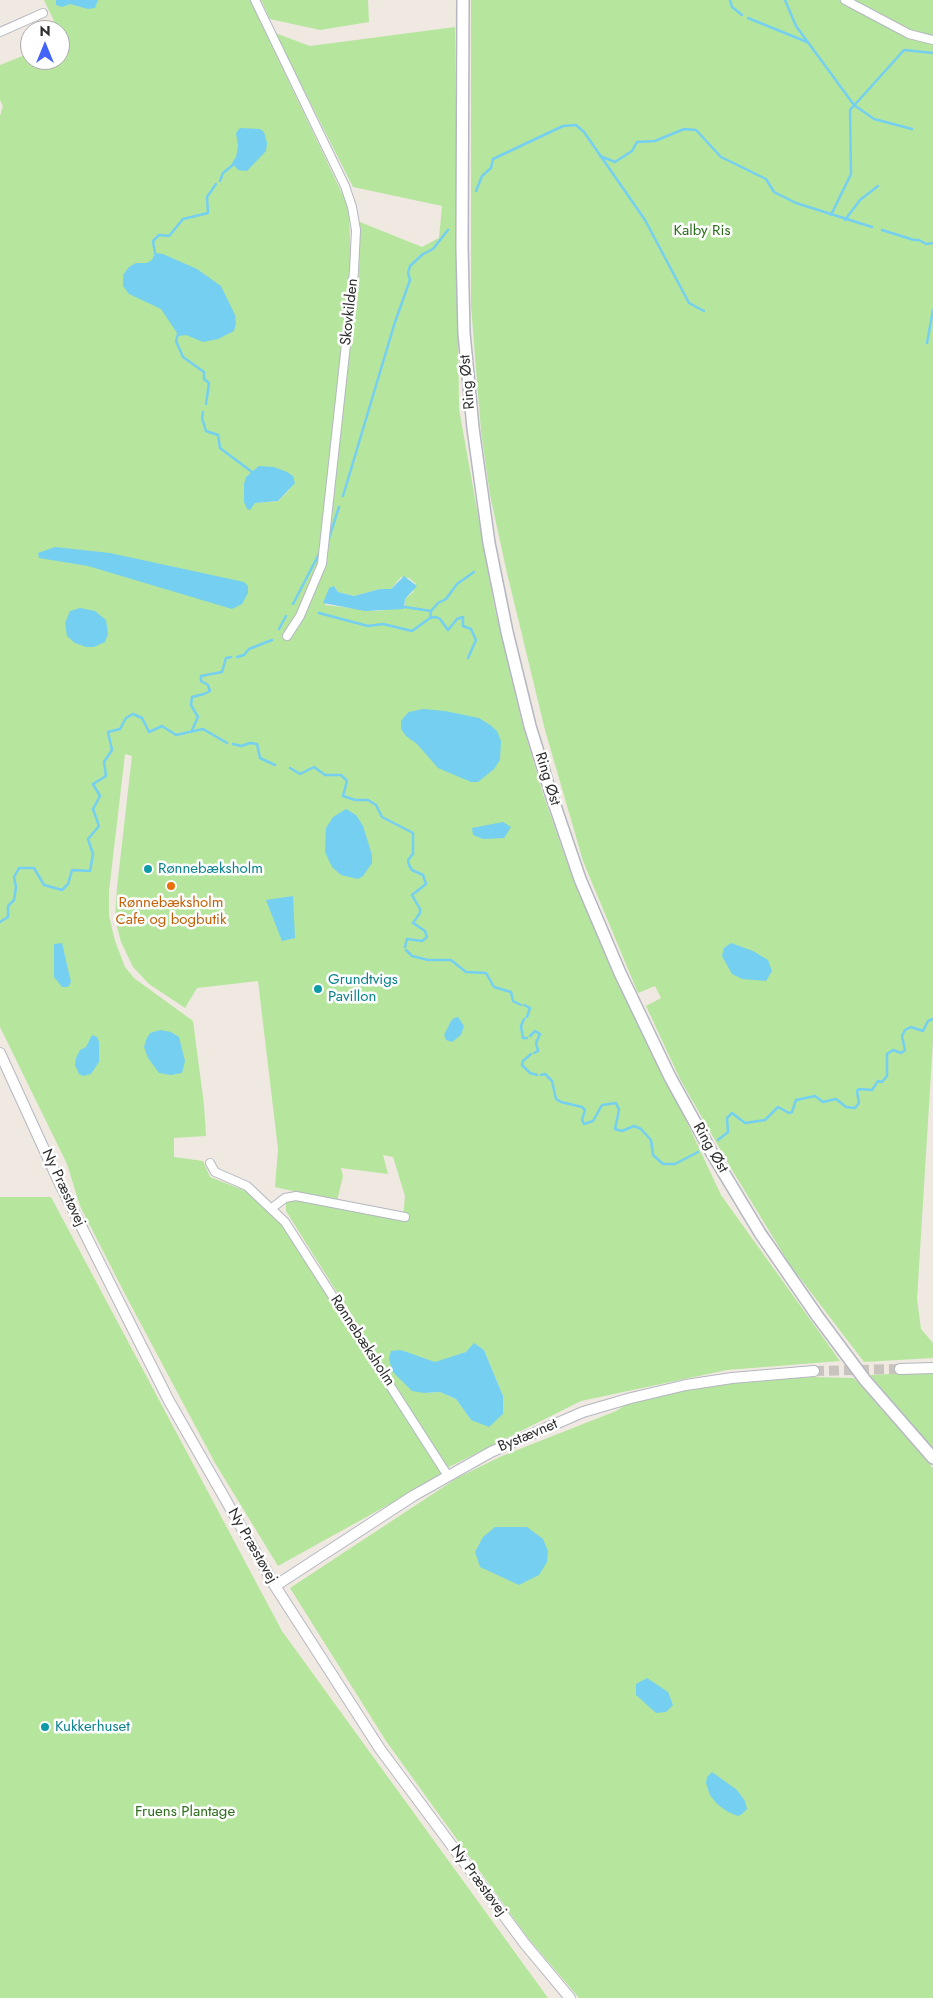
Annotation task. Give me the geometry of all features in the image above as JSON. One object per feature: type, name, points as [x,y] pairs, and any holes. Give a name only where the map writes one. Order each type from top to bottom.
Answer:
[{"type":"main road","name":"Ring Øst","points":[[463,0],[462,246],[464,333],[473,428],[489,543],[507,632],[530,726],[551,794],[580,879],[620,973],[670,1077],[713,1155],[760,1234],[818,1317],[865,1380],[933,1458]]},
{"type":"street","name":"Skovkilden","points":[[255,0],[345,186],[352,207],[356,230],[354,271],[322,564],[300,616],[287,636]]},
{"type":"street","points":[[846,0],[900,30],[933,40]]},
{"type":"street","points":[[0,32],[43,13]]},
{"type":"street","name":"Ny Præstøvej","points":[[0,1053],[59,1182],[164,1392],[275,1586],[380,1749],[525,1944],[570,1998]]},
{"type":"street","name":"Rønnebæksholm","points":[[210,1162],[212,1169],[219,1175],[247,1186],[286,1222],[448,1476]]},
{"type":"street","points":[[272,1208],[285,1198],[296,1196],[405,1217]]},
{"type":"street","points":[[900,1369],[933,1368]]},
{"type":"street","name":"Bystævnet","points":[[275,1586],[448,1476],[491,1452],[583,1412],[631,1398],[732,1378],[814,1371]]},
{"type":"green space","points":[[44,0],[250,0],[349,208],[351,271],[323,554],[302,615],[322,574],[327,553],[326,538],[359,271],[360,222],[422,247],[439,238],[442,206],[353,187],[275,33],[310,46],[455,27],[459,409],[494,605],[522,723],[543,794],[572,877],[721,1195],[840,1361],[727,1370],[581,1401],[447,1468],[286,1211],[286,1202],[296,1198],[403,1219],[405,1196],[393,1157],[383,1155],[388,1174],[341,1168],[343,1176],[337,1201],[275,1187],[278,1149],[258,981],[197,988],[185,1008],[149,984],[133,967],[121,942],[115,919],[132,756],[125,754],[109,891],[109,916],[115,941],[125,967],[134,978],[193,1021],[204,1105],[206,1136],[174,1138],[174,1157],[203,1161],[210,1177],[246,1191],[282,1225],[442,1475],[278,1566],[215,1463],[126,1296],[80,1206],[67,1164],[0,1027],[0,116],[3,106],[0,100],[0,65],[20,57],[20,70],[70,70],[70,20],[54,20]],"holes":[[[290,489],[278,501],[255,503],[252,505],[244,502],[244,496]],[[401,577],[409,578],[416,584],[413,592],[405,599],[405,607],[377,611],[325,605],[334,586],[338,592],[354,596],[380,589],[391,589]],[[474,1344],[484,1350],[503,1396],[503,1414],[471,1420],[456,1399],[440,1392],[424,1393],[401,1350],[435,1363],[466,1352]]]},
{"type":"green space","points":[[261,0],[368,0],[369,22],[320,30],[270,19]]},
{"type":"green space","name":"Kalby Ris","points":[[471,0],[933,0],[933,1041],[917,1299],[921,1329],[933,1343],[933,1358],[864,1362],[790,1265],[732,1170],[680,1079],[646,1006],[661,998],[655,986],[638,993],[583,861],[545,730],[507,573],[490,495],[481,431],[471,306]]},
{"type":"green space","name":"Fruens Plantage","points":[[0,1197],[51,1197],[282,1631],[548,1998],[0,1998]]},
{"type":"green space","points":[[933,1372],[933,1450],[870,1375]]},
{"type":"green space","points":[[814,1377],[854,1378],[933,1468],[933,1998],[579,1998],[528,1938],[386,1741],[290,1588],[457,1478],[502,1456],[616,1411],[632,1401],[734,1381]]},
{"type":"water","points":[[56,0],[98,0],[95,8],[88,9],[70,4],[62,7],[56,5]]},
{"type":"water","points":[[240,128],[260,129],[264,132],[267,143],[266,151],[247,171],[238,170],[232,163],[236,157],[238,146],[236,133]]},
{"type":"water","points":[[155,253],[163,254],[197,269],[221,286],[235,315],[234,331],[218,339],[203,342],[186,335],[179,336],[161,309],[129,294],[123,286],[123,275],[129,267],[136,263],[147,263],[152,260]]},
{"type":"water","points":[[259,466],[274,467],[287,472],[293,476],[295,483],[278,501],[255,503],[250,510],[247,509],[244,502],[244,484],[246,477]]},
{"type":"water","points":[[55,547],[110,553],[244,582],[248,586],[248,593],[242,604],[232,609],[88,566],[39,558],[38,553]]},
{"type":"water","points":[[404,576],[417,586],[405,599],[404,609],[365,611],[323,603],[329,588],[334,586],[338,592],[354,596],[380,589],[391,589]]},
{"type":"water","points":[[80,608],[95,611],[106,620],[108,634],[105,642],[94,647],[86,647],[75,643],[67,636],[65,623],[70,611]]},
{"type":"water","points":[[423,709],[445,711],[479,718],[490,725],[497,731],[501,741],[500,760],[494,769],[478,782],[471,782],[438,768],[401,729],[401,721],[409,712]]},
{"type":"water","points":[[346,809],[356,815],[363,826],[372,855],[372,863],[363,876],[358,879],[341,875],[332,867],[325,852],[326,828],[333,817]]},
{"type":"water","points":[[503,822],[511,827],[504,838],[483,839],[473,835],[472,828]]},
{"type":"water","points":[[293,896],[295,938],[282,941],[266,900]]},
{"type":"water","points":[[62,943],[71,982],[68,987],[62,987],[54,977],[54,944]]},
{"type":"water","points":[[731,943],[753,951],[768,960],[772,971],[766,981],[742,979],[732,974],[722,956],[724,948]]},
{"type":"water","points":[[458,1017],[464,1026],[461,1035],[452,1042],[446,1040],[444,1035],[451,1021]]},
{"type":"water","points":[[160,1030],[171,1032],[179,1037],[185,1061],[182,1073],[171,1075],[159,1073],[148,1058],[144,1047],[146,1040],[150,1033]]},
{"type":"water","points":[[92,1035],[97,1037],[99,1042],[99,1062],[91,1074],[83,1076],[79,1074],[75,1065],[76,1058],[80,1050],[86,1047]]},
{"type":"water","points":[[474,1343],[484,1350],[503,1396],[503,1414],[489,1427],[471,1420],[456,1399],[440,1392],[424,1393],[412,1391],[392,1371],[389,1358],[391,1351],[401,1350],[435,1362],[466,1352]]},
{"type":"water","points":[[495,1527],[527,1527],[543,1539],[548,1551],[547,1562],[539,1575],[519,1585],[480,1567],[475,1552],[483,1537]]},
{"type":"water","points":[[647,1678],[668,1692],[673,1705],[666,1712],[656,1713],[636,1695],[636,1684]]},
{"type":"water","points":[[712,1772],[737,1790],[745,1801],[747,1809],[742,1814],[738,1816],[728,1812],[717,1804],[710,1795],[706,1783],[707,1777]]},
{"type":"waterway","points":[[730,0],[732,7],[742,15]]},
{"type":"waterway","points":[[785,0],[796,26],[854,105],[874,119],[912,129]]},
{"type":"waterway","points":[[748,18],[807,42]]},
{"type":"waterway","points":[[831,215],[851,174],[850,110],[904,50],[933,53]]},
{"type":"waterway","points":[[476,191],[482,176],[491,168],[493,159],[563,126],[576,125],[584,132],[645,220],[689,303],[704,311]]},
{"type":"waterway","points":[[600,156],[615,162],[632,151],[637,142],[655,141],[684,129],[696,130],[721,157],[766,179],[774,192],[796,203],[872,227]]},
{"type":"waterway","points":[[220,181],[223,173],[234,164]]},
{"type":"waterway","points":[[155,253],[153,241],[159,235],[169,236],[183,219],[208,213],[207,197],[216,184]]},
{"type":"waterway","points":[[845,220],[860,200],[878,186]]},
{"type":"waterway","points":[[343,496],[395,322],[410,280],[408,273],[410,266],[423,254],[433,249],[448,230]]},
{"type":"waterway","points":[[882,230],[919,240],[926,244],[933,243]]},
{"type":"waterway","points":[[927,343],[933,310]]},
{"type":"waterway","points":[[178,334],[176,341],[183,357],[204,372],[204,379],[209,383],[206,404]]},
{"type":"waterway","points":[[203,412],[202,418],[206,431],[218,435],[220,448],[252,472]]},
{"type":"waterway","points":[[328,541],[339,507]]},
{"type":"waterway","points":[[293,604],[319,554]]},
{"type":"waterway","points":[[319,613],[368,626],[383,624],[412,631],[430,618],[431,611],[438,603],[446,599],[457,584],[474,572]]},
{"type":"waterway","points":[[405,607],[431,611]]},
{"type":"waterway","points":[[279,629],[286,616]]},
{"type":"waterway","points":[[430,618],[436,617],[440,619],[448,630],[457,619],[463,617],[463,626],[471,629],[476,640],[468,658]]},
{"type":"waterway","points":[[237,657],[244,655],[249,649],[272,640]]},
{"type":"waterway","points":[[192,730],[198,717],[191,705],[192,697],[210,691],[208,685],[201,681],[201,676],[222,672],[226,658],[231,657]]},
{"type":"waterway","points":[[0,922],[8,917],[8,906],[14,900],[16,887],[14,877],[19,868],[34,868],[44,885],[62,890],[68,884],[72,870],[90,871],[93,854],[88,839],[99,826],[93,809],[100,796],[93,784],[106,776],[104,762],[112,750],[108,732],[120,729],[126,718],[133,714],[142,718],[149,732],[162,726],[176,735],[203,729],[227,743]]},
{"type":"waterway","points":[[233,744],[241,746],[250,743],[257,744],[260,758],[275,765]]},
{"type":"waterway","points":[[290,768],[300,774],[314,767],[325,775],[341,775],[347,781],[343,796],[355,800],[368,800],[376,805],[382,817],[413,833],[413,854],[408,860],[409,865],[412,870],[423,875],[426,884],[412,895],[420,909],[420,913],[413,923],[425,931],[427,937],[422,941],[407,939],[405,947]]},
{"type":"waterway","points":[[406,950],[412,956],[428,960],[451,960],[466,972],[486,973],[494,987],[511,992],[513,1001],[521,1005]]},
{"type":"waterway","points":[[524,1005],[530,1008],[527,1017]]},
{"type":"waterway","points":[[524,1019],[521,1026],[523,1038],[527,1038]]},
{"type":"waterway","points":[[718,1140],[728,1132],[727,1118],[732,1113],[745,1123],[765,1120],[778,1107],[789,1113],[792,1112],[796,1100],[815,1096],[823,1102],[836,1099],[846,1107],[855,1108],[859,1103],[857,1091],[859,1089],[872,1090],[878,1081],[882,1082],[887,1076],[887,1054],[893,1050],[901,1053],[905,1050],[902,1036],[905,1030],[911,1027],[923,1031],[928,1021],[933,1019]]},
{"type":"waterway","points":[[530,1036],[535,1031],[540,1034],[536,1043],[538,1051],[534,1053]]},
{"type":"waterway","points":[[531,1054],[523,1061],[522,1065],[530,1073],[537,1075]]},
{"type":"waterway","points":[[541,1075],[545,1074],[552,1081],[556,1099],[582,1107],[585,1110],[582,1120],[584,1124],[593,1121],[602,1105],[616,1103],[619,1110],[615,1129],[622,1131],[634,1126],[641,1129],[651,1140],[653,1155],[663,1164],[675,1164],[698,1152]]},
{"type":"tunnel","points":[[814,1371],[900,1369]]},
{"type":"place","name":"Rønnebæksholm","points":[[148,869]]},
{"type":"place","name":"Rønnebæksholm Cafe og bogbutik","points":[[171,886]]},
{"type":"place","name":"Grundtvigs Pavillon","points":[[318,989]]},
{"type":"place","name":"Kukkerhuset","points":[[45,1727]]}]
